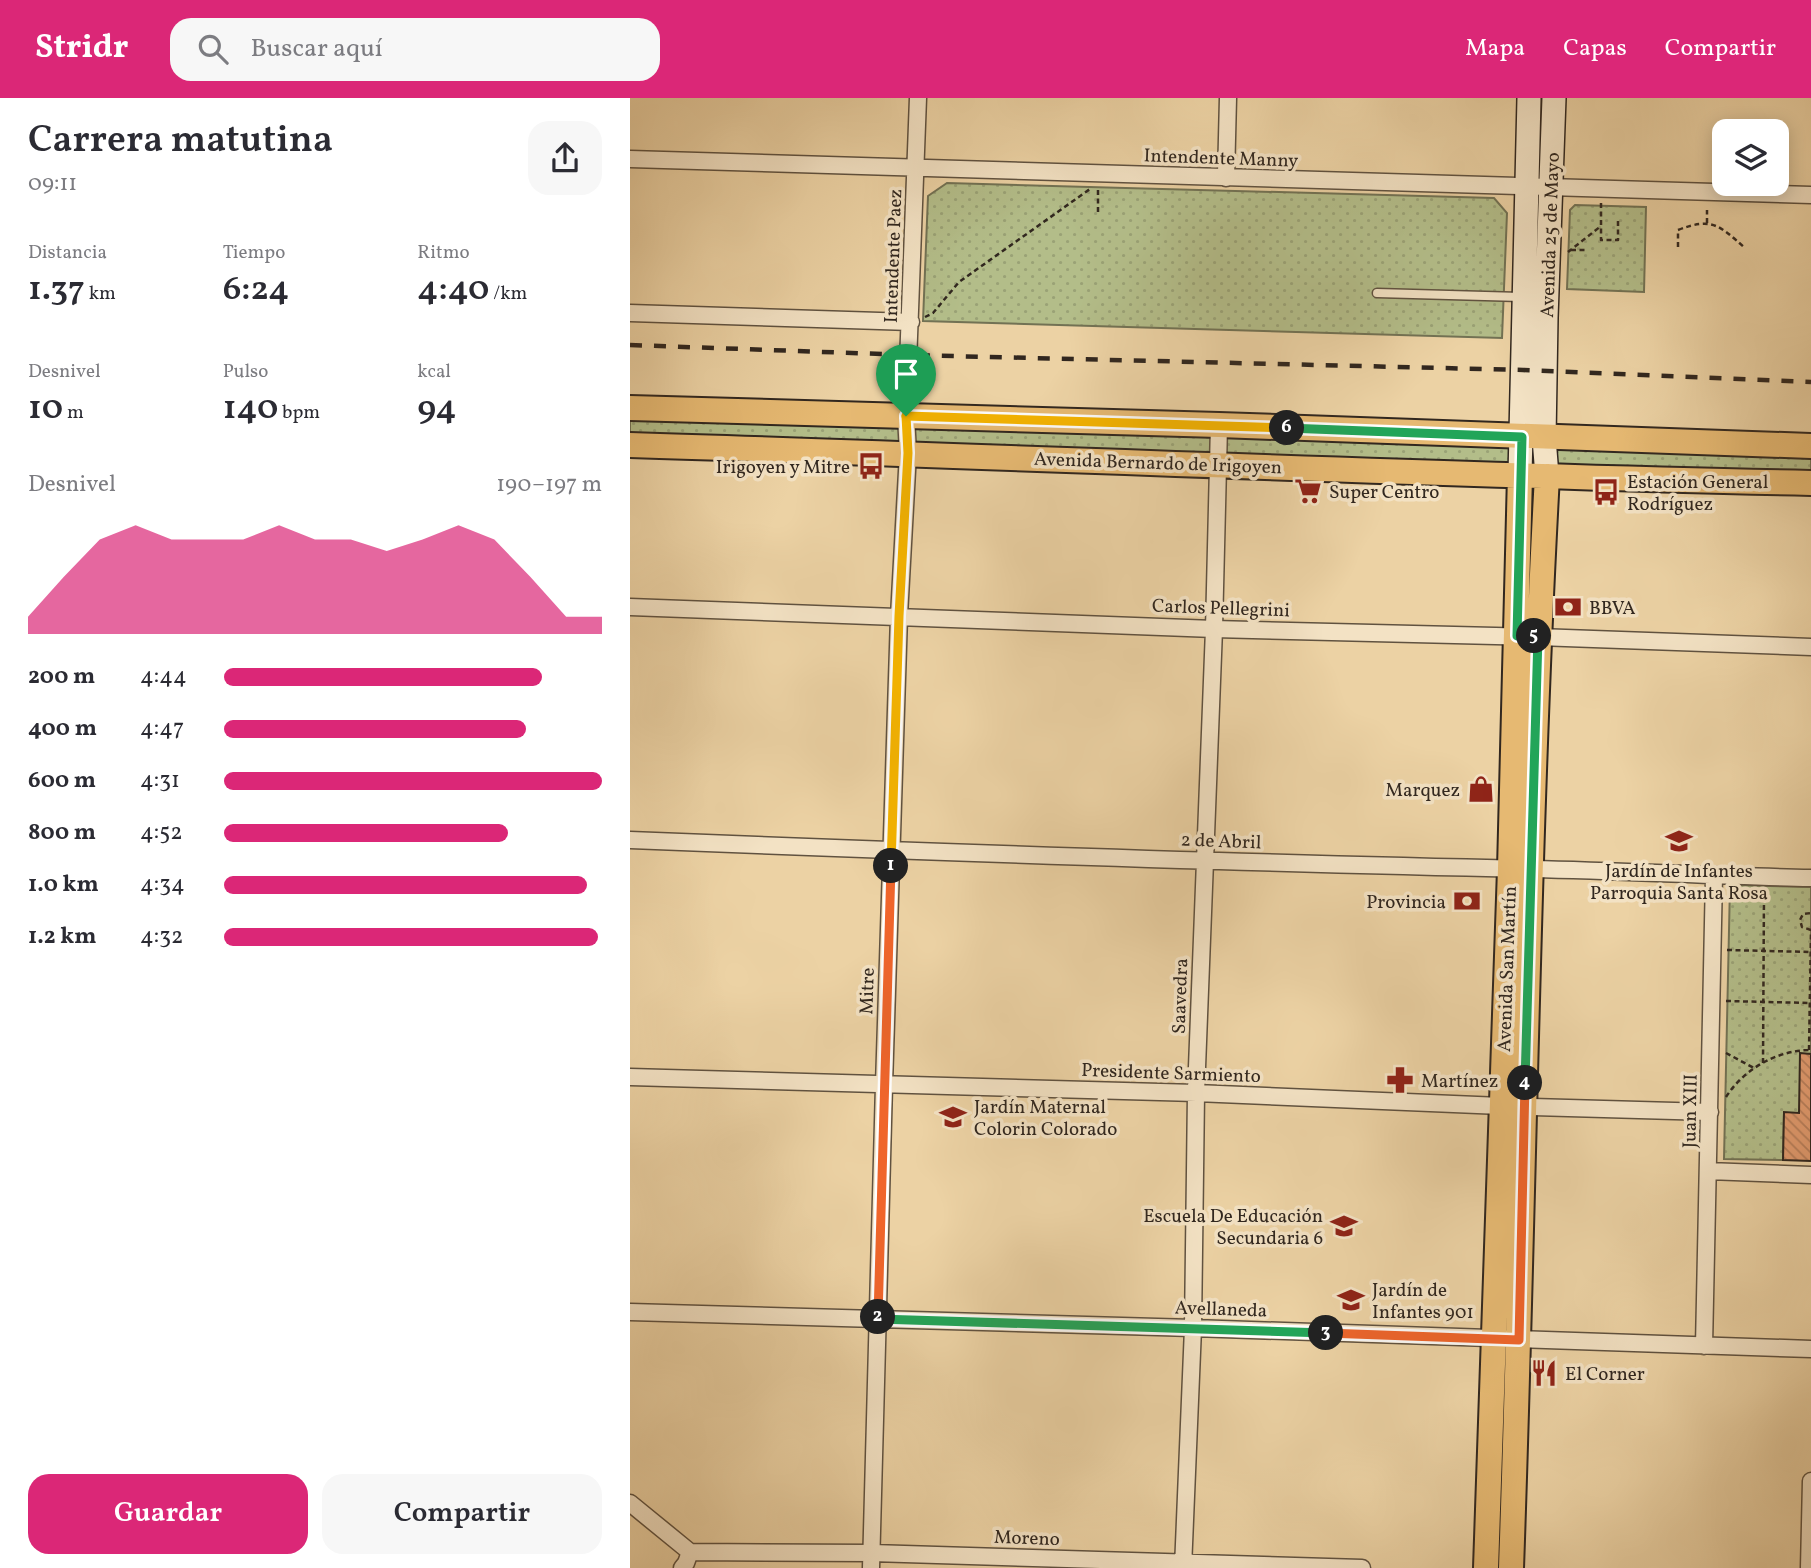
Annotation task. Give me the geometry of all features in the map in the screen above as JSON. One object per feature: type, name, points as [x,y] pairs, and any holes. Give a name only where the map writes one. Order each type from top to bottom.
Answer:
[{"type":"main road","name":"Avenida 25 de Mayo","points":[[1530,98],[1524,297],[1535,371]]},
{"type":"main road","name":"Avenida 25 de Mayo","points":[[1535,371],[1548,265],[1554,98]]},
{"type":"main road","name":"Avenida San Martín","points":[[1486,1568],[1493,1338],[1513,1106],[1521,869],[1528,636],[1520,475],[1533,438],[1535,371]]},
{"type":"main road","name":"Avenida Bernardo de Irigoyen","points":[[630,408],[1811,446]]},
{"type":"main road","name":"Avenida San Martín","points":[[1528,636],[1547,476],[1533,438]]},
{"type":"main road","name":"Avenida Bernardo de Irigoyen","points":[[630,445],[1811,483]]},
{"type":"main road","name":"Avenida San Martín","points":[[1511,1568],[1519,1340],[1513,1106]]},
{"type":"street","name":"Intendente Paez","points":[[906,416],[918,98]]},
{"type":"street","points":[[1226,178],[1228,98]]},
{"type":"street","name":"Intendente Manny","points":[[630,159],[1811,195]]},
{"type":"street","points":[[630,313],[911,322]]},
{"type":"street","name":"Mitre","points":[[872,1560],[899,616],[908,453],[906,416]]},
{"type":"street","name":"Saavedra","points":[[1183,1565],[1193,1328],[1196,1093],[1219,425]]},
{"type":"street","name":"Carlos Pellegrini","points":[[630,607],[1214,629],[1528,636],[1811,647]]},
{"type":"street","name":"2 de Abril","points":[[630,840],[1811,878]]},
{"type":"street","name":"Juan XIII","points":[[1704,1346],[1714,876]]},
{"type":"street","name":"Presidente Sarmiento","points":[[630,1077],[1196,1093],[1710,1112]]},
{"type":"street","points":[[1708,1171],[1811,1175]]},
{"type":"street","name":"Avellaneda","points":[[630,1312],[1811,1349]]},
{"type":"street","points":[[1809,1568],[1811,1481]]},
{"type":"street","points":[[630,1503],[690,1552],[682,1568]]},
{"type":"street","name":"Moreno","points":[[690,1552],[872,1560],[1363,1568]]},
{"type":"lane","points":[[1377,293],[1524,297]]},
{"type":"path","points":[[911,322],[933,313],[959,282],[1098,183],[1098,215]]},
{"type":"path","points":[[1601,190],[1601,240],[1618,240],[1618,220]]},
{"type":"path","points":[[1707,210],[1707,223]]},
{"type":"path","points":[[1678,247],[1678,230],[1693,224],[1707,223],[1718,226],[1745,247]]},
{"type":"path","points":[[1548,265],[1601,226]]},
{"type":"path","points":[[1571,250],[1585,250]]},
{"type":"path","points":[[1763,1063],[1764,877]]},
{"type":"path","points":[[1710,1112],[1718,1111],[1728,1094],[1747,1072],[1769,1059],[1810,1050],[1811,930],[1802,926],[1800,920],[1803,914],[1811,912]]},
{"type":"path","points":[[1713,950],[1811,952]]},
{"type":"path","points":[[1712,1001],[1810,1003]]},
{"type":"path","points":[[1711,1044],[1754,1068]]},
{"type":"green space","points":[[947,183],[1494,198],[1507,213],[1502,338],[923,321],[928,196]]},
{"type":"green space","points":[[1575,205],[1646,207],[1644,292],[1567,289],[1570,210]]},
{"type":"green space","points":[[630,408],[1811,446],[1811,483],[630,445]]},
{"type":"green space","points":[[1730,885],[1811,887],[1811,1073],[1799,1113],[1784,1113],[1783,1160],[1724,1159]]},
{"type":"building","points":[[1800,1053],[1811,1054],[1811,1161],[1783,1160],[1784,1112],[1799,1113]]},
{"type":"railway","points":[[630,345],[909,355],[1523,370],[1811,382]]},
{"type":"place","name":"Irigoyen y Mitre","points":[[871,466]]},
{"type":"place","name":"Super Centro","points":[[1308,491]]},
{"type":"place","name":"Estación General Rodríguez","points":[[1606,492]]},
{"type":"place","name":"BBVA","points":[[1568,607]]},
{"type":"place","name":"Marquez","points":[[1481,789]]},
{"type":"place","name":"Jardín de Infantes Parroquia Santa Rosa","points":[[1679,841]]},
{"type":"place","name":"Provincia","points":[[1467,901]]},
{"type":"place","name":"Martínez","points":[[1400,1080]]},
{"type":"place","name":"Jardín Maternal Colorin Colorado","points":[[953,1117]]},
{"type":"place","name":"Escuela De Educación Secundaria 6","points":[[1344,1226]]},
{"type":"place","name":"Jardín de Infantes 901","points":[[1351,1300]]},
{"type":"place","name":"El Corner","points":[[1544,1373]]},
{"type":"route","points":[[906,416],[1522,437],[1517,636],[1538,636],[1519,1340],[878,1319],[899,616],[908,453],[906,416]]}]
